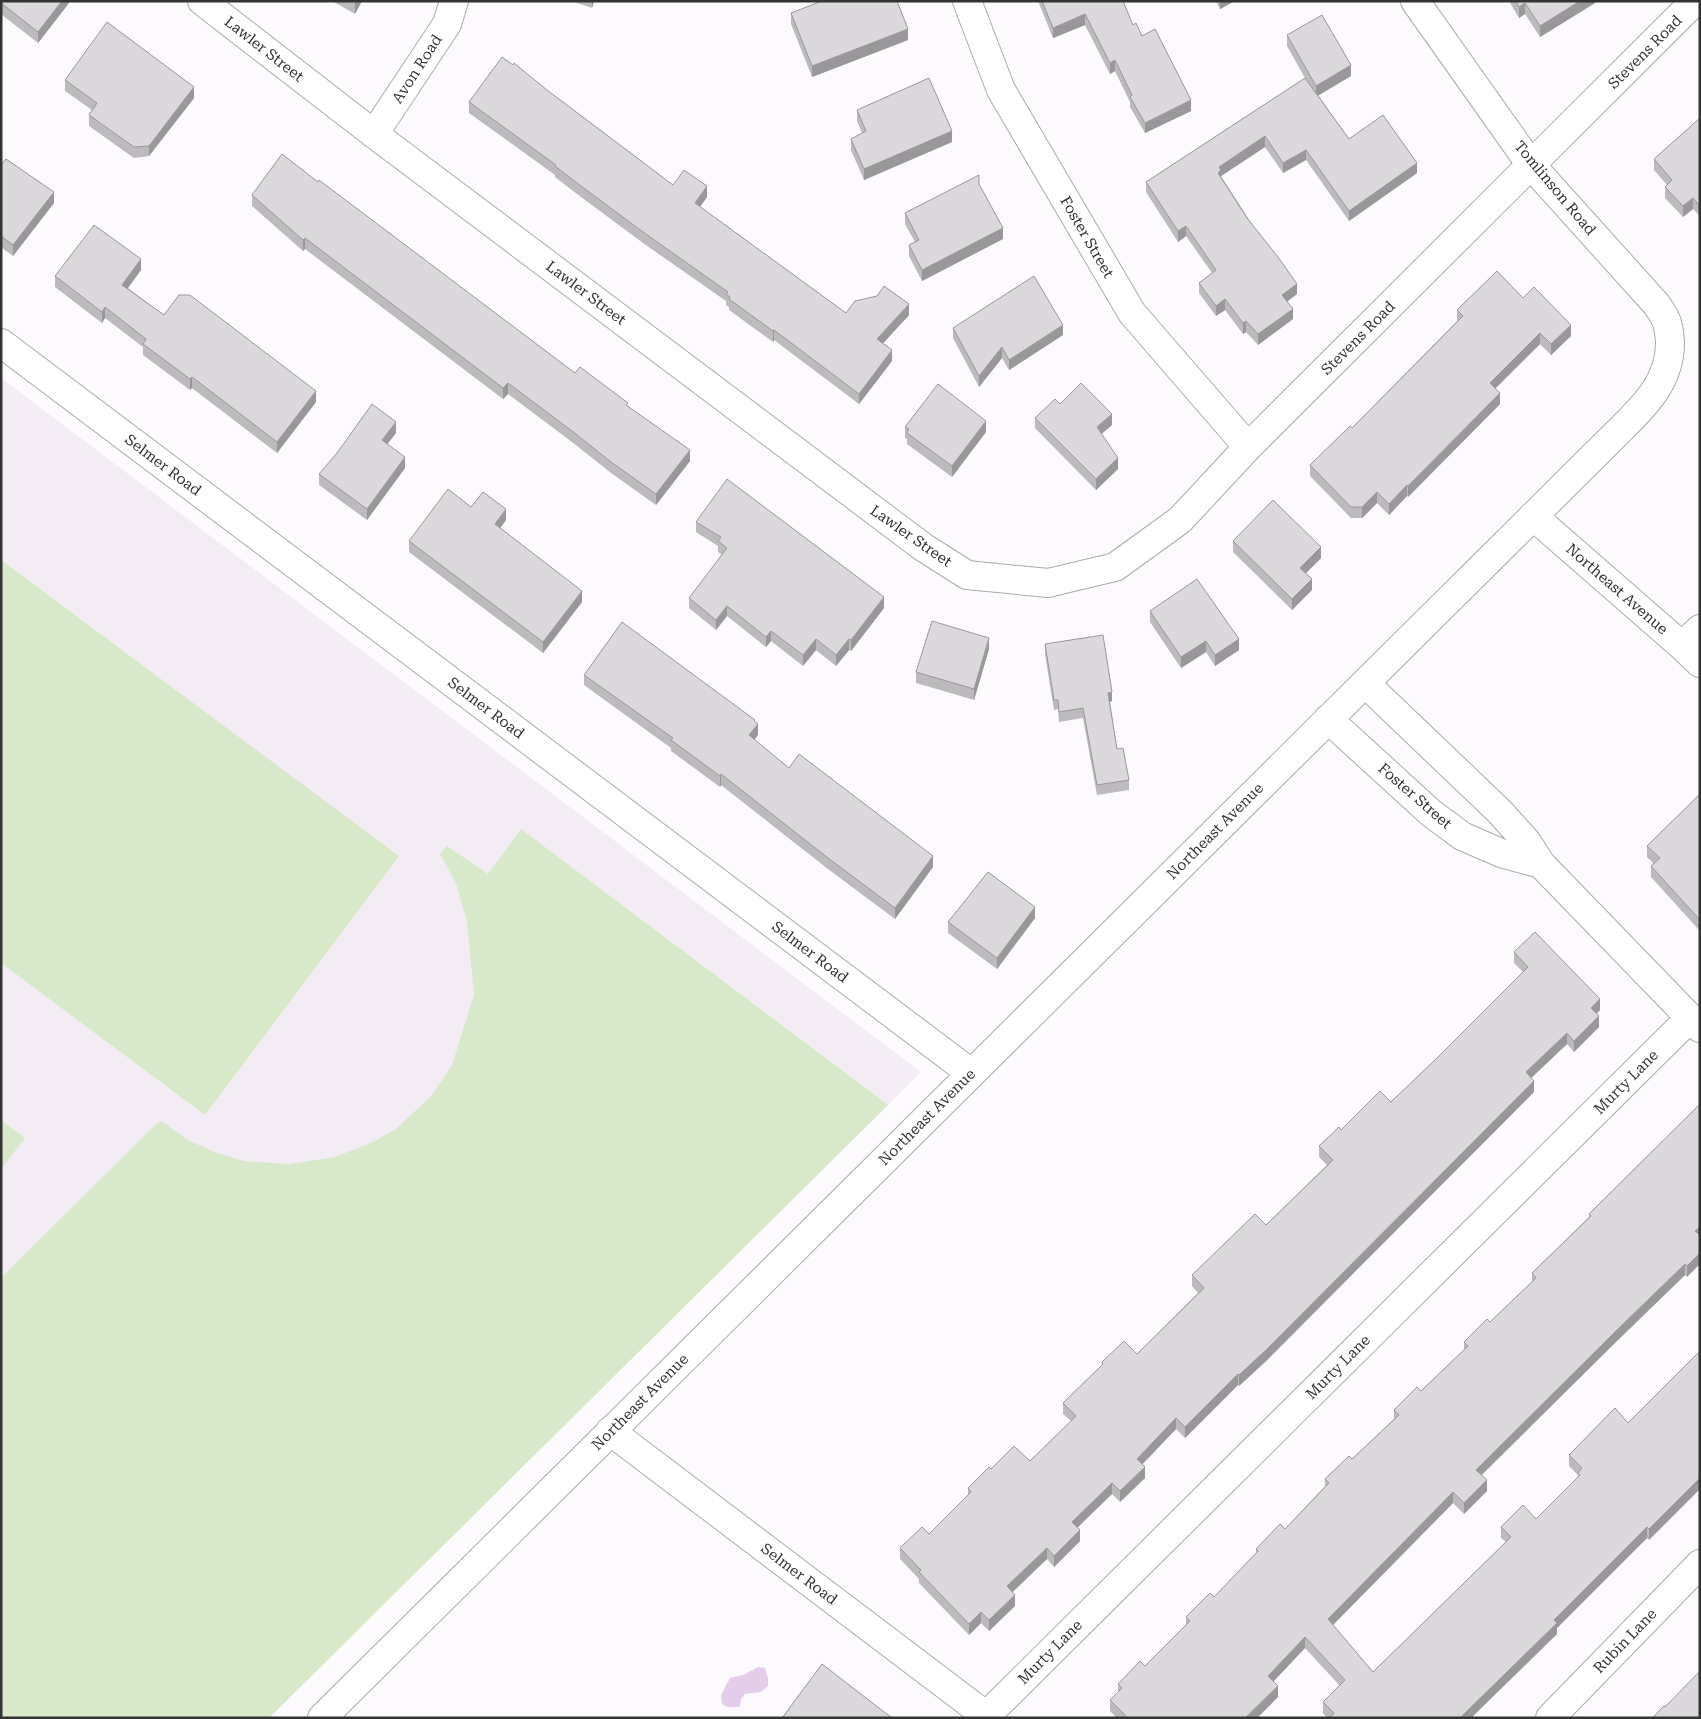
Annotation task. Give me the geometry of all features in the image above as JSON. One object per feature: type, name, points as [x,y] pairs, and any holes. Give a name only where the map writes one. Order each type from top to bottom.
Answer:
[{"type":"street","name":"Lawler Street","points":[[202,1],[374,134],[923,547],[967,575],[976,575]]},
{"type":"street","name":"Avon Road","points":[[374,134],[447,24],[454,1]]},
{"type":"street","name":"Foster Street","points":[[967,1],[1000,90],[1132,312],[1248,447]]},
{"type":"street","name":"Tomlinson Road","points":[[1416,1],[1531,165],[1657,304],[1665,318],[1669,332],[1670,350]]},
{"type":"street","name":"Stevens Road","points":[[976,575],[1048,583],[1114,567],[1180,520],[1248,447],[1695,1]]},
{"type":"street","name":"Selmer Road","points":[[1,343],[971,1073]]},
{"type":"street","name":"Northeast Avenue","points":[[322,1718],[1641,410],[1660,383],[1670,350]]},
{"type":"street","name":"Northeast Avenue","points":[[1533,516],[1694,646]]},
{"type":"street","points":[[1365,683],[1500,812],[1527,842],[1541,864],[1695,1023]]},
{"type":"street","name":"Foster Street","points":[[1328,719],[1431,813],[1462,836],[1501,853],[1541,864]]},
{"type":"street","name":"Murty Lane","points":[[987,1717],[1695,1023]]},
{"type":"street","name":"Selmer Road","points":[[610,1431],[987,1717]]},
{"type":"street","name":"Rubin Lane","points":[[1550,1718],[1700,1564]]},
{"type":"shaded area","points":[[1,378],[921,1072],[269,1718],[1,1718]]},
{"type":"shaded area","points":[[758,1667],[765,1668],[768,1686],[761,1692],[745,1694],[741,1699],[740,1706],[731,1707],[722,1704],[721,1695],[730,1678],[743,1675]]},
{"type":"green space","points":[[1,560],[399,856],[205,1115],[1,963]]},
{"type":"green space","points":[[521,829],[888,1105],[269,1718],[1,1718],[1,1278],[161,1121],[188,1140],[217,1153],[244,1161],[289,1164],[335,1157],[373,1142],[396,1129],[432,1095],[452,1065],[474,995],[467,922],[456,883],[440,854],[447,846],[488,874]]},
{"type":"green space","points":[[1,1120],[25,1138],[1,1169]]},
{"type":"building","points":[[1,1],[62,1],[38,32],[1,3]]},
{"type":"building","points":[[822,1],[897,1],[908,29],[812,66],[791,13]]},
{"type":"building","points":[[1042,1],[1123,1],[1133,25],[1136,23],[1142,36],[1155,29],[1191,100],[1145,123],[1130,97],[1132,95],[1115,60],[1110,63],[1085,14],[1053,28]]},
{"type":"building","points":[[1516,1],[1580,1],[1540,26],[1525,3],[1519,7]]},
{"type":"building","points":[[1322,15],[1351,65],[1316,86],[1287,35]]},
{"type":"building","points":[[107,22],[194,87],[149,146],[134,147],[89,115],[97,103],[65,80]]},
{"type":"building","points":[[502,57],[513,65],[514,63],[673,185],[684,170],[707,186],[695,203],[846,313],[855,301],[877,296],[884,286],[909,304],[877,339],[892,350],[859,394],[774,330],[729,299],[730,297],[726,294],[728,292],[643,232],[556,165],[469,102]]},
{"type":"building","points":[[929,78],[952,131],[864,169],[851,139],[866,131],[857,110]]},
{"type":"building","points":[[1305,78],[1349,139],[1383,115],[1417,163],[1349,211],[1306,150],[1283,163],[1265,136],[1219,167],[1221,170],[1218,173],[1247,218],[1297,284],[1282,295],[1293,309],[1258,334],[1246,321],[1243,323],[1225,299],[1216,306],[1199,283],[1216,270],[1186,226],[1178,231],[1146,182]]},
{"type":"building","points":[[1700,118],[1700,206],[1693,198],[1683,206],[1665,187],[1672,180],[1654,159]]},
{"type":"building","points":[[282,154],[575,373],[580,367],[628,403],[626,405],[690,450],[656,494],[508,383],[503,388],[305,238],[303,240],[252,195]]},
{"type":"building","points":[[6,159],[54,192],[13,245],[1,236],[1,165]]},
{"type":"building","points":[[979,175],[979,184],[1003,228],[922,270],[909,245],[919,240],[905,213]]},
{"type":"building","points":[[94,225],[141,259],[122,285],[164,315],[179,295],[190,295],[316,391],[277,442],[192,377],[190,379],[143,344],[146,339],[105,307],[102,312],[55,276]]},
{"type":"building","points":[[1497,271],[1523,298],[1534,287],[1571,325],[1551,344],[1540,333],[1490,383],[1500,393],[1389,504],[1377,492],[1362,507],[1351,507],[1310,465],[1350,426],[1352,428],[1463,316],[1457,310]]},
{"type":"building","points":[[1034,276],[1063,325],[1009,360],[1002,347],[979,376],[953,328]]},
{"type":"building","points":[[1081,383],[1112,414],[1097,427],[1118,458],[1096,479],[1035,418],[1055,399],[1060,404]]},
{"type":"building","points":[[938,384],[986,421],[952,466],[907,433],[909,429],[905,427]]},
{"type":"building","points":[[372,404],[396,422],[382,440],[405,457],[367,509],[319,474],[337,453]]},
{"type":"building","points":[[727,479],[884,597],[851,640],[849,639],[836,655],[816,639],[803,655],[771,631],[766,637],[727,606],[716,620],[689,598],[727,548],[718,541],[721,537],[696,522]]},
{"type":"building","points":[[448,489],[471,507],[483,492],[506,509],[495,524],[582,591],[543,642],[409,541]]},
{"type":"building","points":[[1273,500],[1321,547],[1300,568],[1312,579],[1292,599],[1233,541]]},
{"type":"building","points":[[1197,579],[1239,639],[1215,655],[1206,641],[1181,657],[1150,611]]},
{"type":"building","points":[[932,621],[989,638],[974,689],[916,672]]},
{"type":"building","points":[[622,622],[755,720],[758,724],[749,735],[789,768],[799,754],[933,856],[895,908],[721,774],[720,776],[671,740],[673,738],[584,675]]},
{"type":"building","points":[[1103,635],[1112,692],[1108,693],[1117,749],[1123,748],[1129,780],[1097,785],[1083,708],[1059,712],[1058,700],[1054,700],[1045,644]]},
{"type":"building","points":[[1700,794],[1700,920],[1651,866],[1660,858],[1647,846]]},
{"type":"building","points":[[988,872],[1035,907],[997,958],[948,922]]},
{"type":"building","points":[[1535,932],[1600,999],[1591,1008],[1599,1016],[1574,1041],[1567,1033],[1526,1072],[1534,1081],[1265,1351],[1238,1374],[1185,1427],[1176,1418],[1137,1459],[1145,1467],[1120,1491],[1112,1483],[1072,1522],[1080,1530],[1054,1556],[1047,1548],[1007,1586],[1015,1595],[989,1620],[981,1612],[969,1624],[919,1572],[921,1570],[900,1548],[922,1527],[929,1534],[971,1492],[968,1488],[1014,1446],[1030,1461],[1076,1416],[1063,1403],[1103,1364],[1102,1362],[1124,1341],[1137,1354],[1204,1288],[1192,1275],[1255,1214],[1266,1225],[1333,1160],[1319,1146],[1339,1127],[1341,1130],[1380,1091],[1391,1102],[1528,967],[1514,952]]},
{"type":"building","points":[[1700,1104],[1700,1227],[1695,1231],[1700,1235],[1700,1253],[1687,1266],[1685,1264],[1476,1470],[1487,1480],[1464,1503],[1453,1492],[1328,1619],[1373,1672],[1511,1537],[1501,1527],[1523,1505],[1536,1519],[1580,1475],[1578,1473],[1582,1468],[1569,1455],[1615,1408],[1628,1423],[1700,1351],[1700,1478],[1649,1529],[1647,1527],[1554,1620],[1557,1623],[1460,1718],[1329,1718],[1334,1713],[1323,1702],[1345,1680],[1305,1637],[1268,1676],[1278,1686],[1247,1718],[1128,1718],[1110,1700],[1122,1688],[1118,1684],[1140,1661],[1145,1666],[1190,1621],[1186,1617],[1210,1593],[1214,1597],[1258,1551],[1256,1549],[1280,1524],[1285,1529],[1329,1483],[1325,1479],[1349,1456],[1352,1459],[1399,1415],[1394,1410],[1417,1387],[1421,1391],[1468,1346],[1464,1342],[1487,1319],[1490,1322],[1536,1278],[1532,1273],[1591,1216],[1589,1214]]},
{"type":"building","points":[[822,1664],[892,1718],[782,1718]]},
{"type":"building","points":[[1700,1671],[1700,1718],[1652,1718],[1665,1707]]}]
